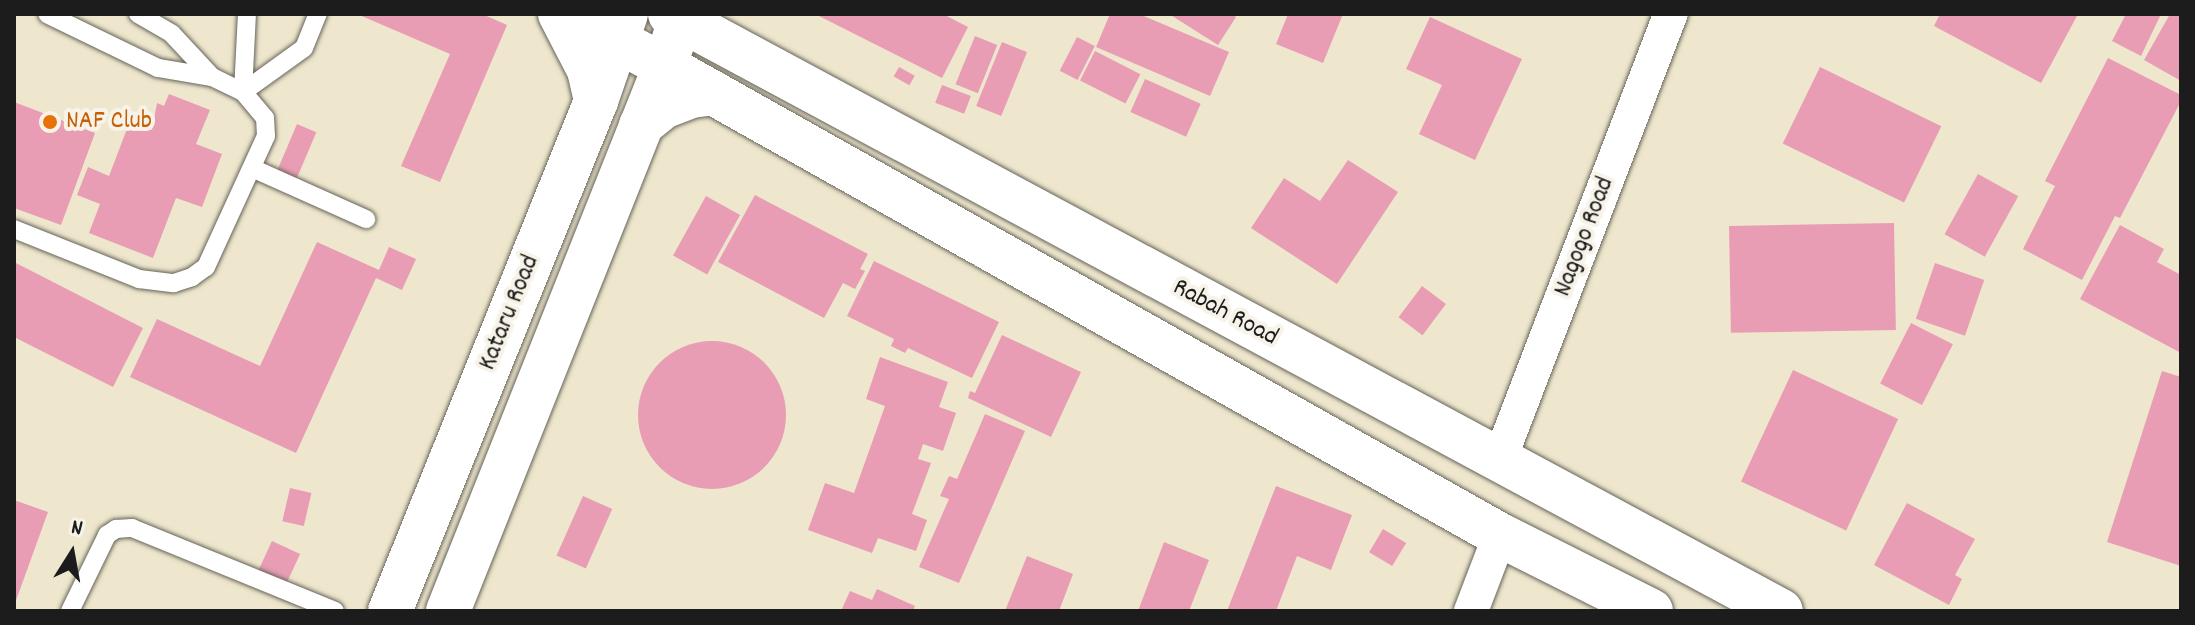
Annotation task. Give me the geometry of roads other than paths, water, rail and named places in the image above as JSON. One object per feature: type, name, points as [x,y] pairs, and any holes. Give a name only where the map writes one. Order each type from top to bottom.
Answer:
[{"type":"main road","points":[[563,14],[622,29],[665,66],[1500,535],[1651,611]]},
{"type":"main road","points":[[563,14],[584,57],[596,101]]},
{"type":"main road","name":"Kataru Road","points":[[448,611],[665,66],[678,16]]},
{"type":"main road","name":"Rabah Road","points":[[678,16],[1781,611]]},
{"type":"main road","name":"Kataru Road","points":[[390,611],[596,101],[622,29]]},
{"type":"main road","points":[[641,125],[663,107],[691,96],[714,93]]},
{"type":"street","name":"Nagogo Road","points":[[1499,461],[1671,14]]},
{"type":"street","points":[[1471,611],[1500,535]]},
{"type":"lane","points":[[14,229],[139,279],[174,283],[206,267],[254,169],[266,136],[265,118],[243,92],[212,77],[158,68],[47,14]]},
{"type":"lane","points":[[138,14],[172,34],[212,77]]},
{"type":"lane","points":[[243,92],[247,14]]},
{"type":"lane","points":[[243,92],[304,48],[318,14]]},
{"type":"lane","points":[[254,169],[366,219]]},
{"type":"lane","points":[[70,611],[107,535],[116,529],[132,528],[335,611]]},
{"type":"place","name":"NAF Club","points":[[50,122]]}]
